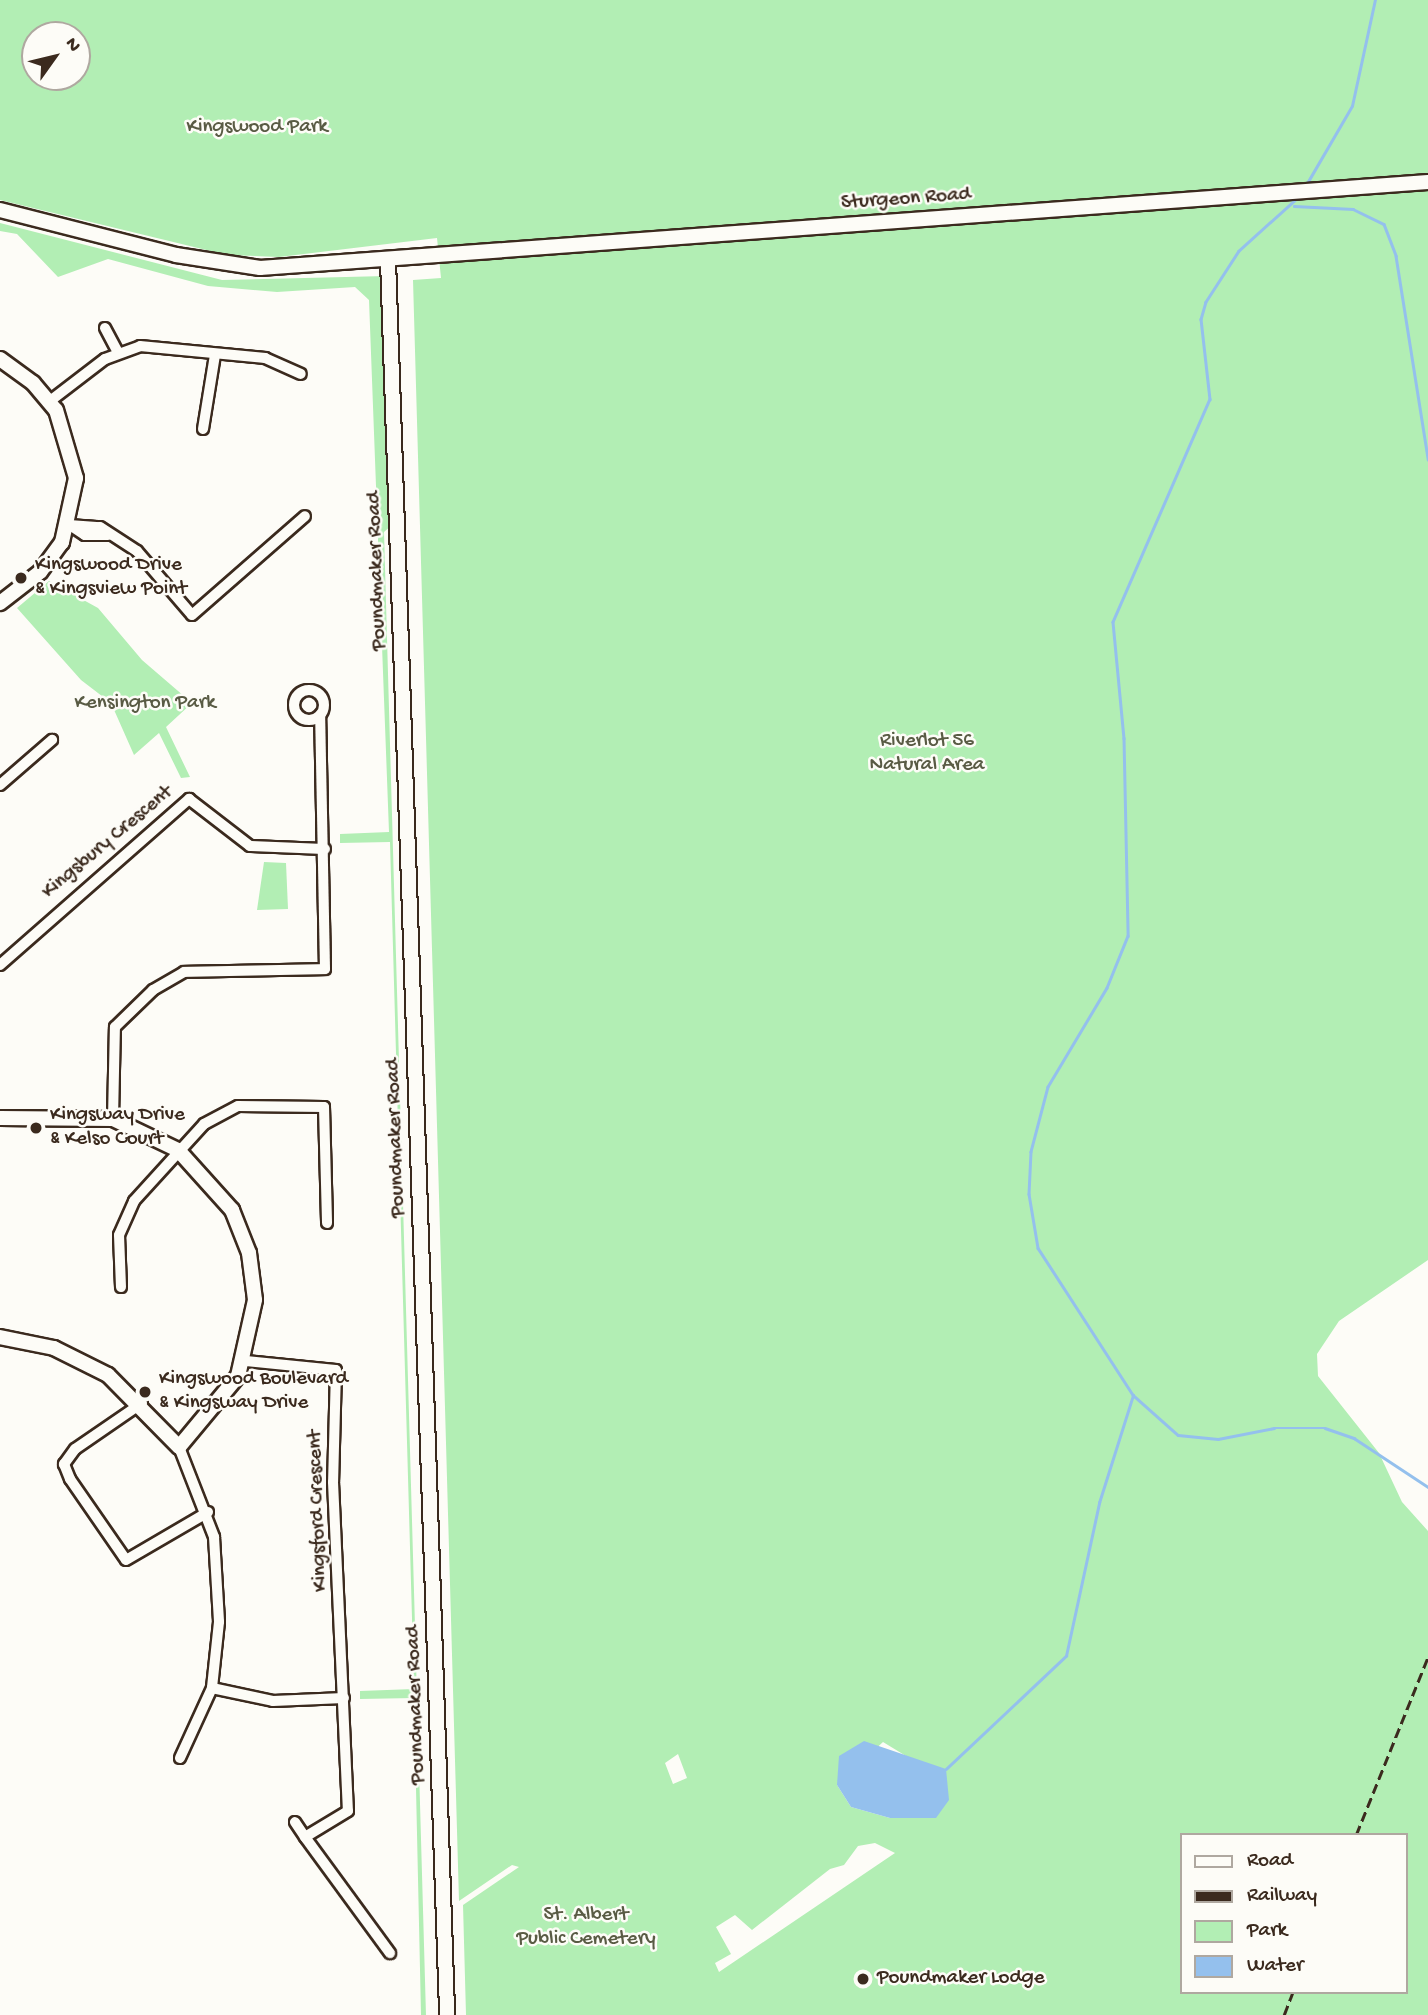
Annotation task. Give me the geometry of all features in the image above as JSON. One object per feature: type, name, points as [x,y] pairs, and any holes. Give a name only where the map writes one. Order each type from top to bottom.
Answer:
[{"type":"street","name":"Sturgeon Road","points":[[0,209],[229,266],[388,260],[1428,182]]},
{"type":"street","name":"Poundmaker Road","points":[[388,260],[447,2015]]},
{"type":"street","points":[[105,328],[118,352]]},
{"type":"street","points":[[50,401],[118,352],[160,344],[215,355],[265,358],[301,374]]},
{"type":"street","points":[[203,429],[215,355]]},
{"type":"street","points":[[0,360],[50,401],[73,455],[69,525],[40,572],[0,603]]},
{"type":"street","points":[[69,525],[92,537],[108,536],[137,551],[192,614],[304,516]]},
{"type":"street","points":[[113,1119],[115,1027],[153,990],[184,972],[325,970],[325,849],[320,715]]},
{"type":"street","points":[[0,785],[52,740]]},
{"type":"street","name":"Kingsbury Crescent","points":[[0,965],[189,799],[250,846],[325,849]]},
{"type":"street","points":[[121,1287],[124,1216],[178,1150],[210,1119],[238,1106],[324,1107],[327,1223]]},
{"type":"street","points":[[0,1118],[113,1119],[178,1150],[215,1184],[247,1246],[255,1300],[246,1361],[221,1403],[179,1447]]},
{"type":"street","points":[[0,1337],[85,1360],[142,1403],[179,1447],[208,1512],[219,1612],[212,1688],[180,1758]]},
{"type":"street","name":"Kingsford Crescent","points":[[246,1361],[336,1370],[333,1482],[348,1811],[305,1837]]},
{"type":"street","points":[[142,1403],[75,1449],[64,1464],[70,1479],[126,1560],[208,1512]]},
{"type":"street","points":[[212,1688],[273,1701],[344,1698]]},
{"type":"street","points":[[295,1822],[390,1953]]},
{"type":"green space","name":"Riverlot 56 Natural Area","points":[[0,0],[1428,0],[1428,1260],[1339,1321],[1317,1354],[1318,1376],[1379,1453],[1402,1502],[1428,1531],[1428,2015],[466,2015],[463,1905],[519,1867],[512,1865],[459,1901],[413,280],[441,278],[437,238],[279,257],[227,255],[0,200]],"holes":[[[883,1742],[906,1756],[890,1818],[851,1807],[837,1785]],[[678,1754],[687,1778],[673,1784],[665,1763]],[[875,1843],[895,1853],[719,1972],[715,1963],[731,1954],[716,1927],[735,1915],[752,1930],[830,1869],[844,1865],[858,1846]]]},
{"type":"green space","points":[[0,223],[222,280],[386,276],[393,524],[384,532],[426,2015],[421,2015],[414,1698],[360,1699],[360,1691],[414,1689],[390,842],[340,843],[340,834],[389,832],[369,300],[355,287],[277,292],[208,286],[108,259],[58,277],[17,234],[0,231]]},
{"type":"green space","name":"Kensington Park","points":[[49,581],[98,608],[142,660],[192,703],[166,727],[190,777],[181,778],[159,733],[134,755],[111,703],[81,680],[17,608]]},
{"type":"green space","points":[[264,862],[286,863],[288,909],[257,910]]},
{"type":"water","points":[[864,1741],[946,1769],[949,1800],[936,1818],[890,1818],[851,1807],[837,1785],[839,1756]]},
{"type":"waterway","points":[[1306,185],[1352,106],[1375,0]]},
{"type":"waterway","points":[[1300,196],[1239,251],[1206,302],[1201,319],[1210,399],[1113,622],[1124,738],[1128,936],[1107,988],[1048,1087],[1031,1152],[1029,1194],[1038,1248],[1133,1395],[1178,1435],[1218,1439],[1274,1428],[1325,1428],[1354,1438],[1428,1487]]},
{"type":"waterway","points":[[1294,206],[1353,209],[1384,224],[1396,256],[1428,459]]},
{"type":"waterway","points":[[946,1769],[1066,1656],[1099,1503],[1133,1395]]},
{"type":"railway","points":[[1357,1833],[1428,1657]]},
{"type":"railway","points":[[1284,2015],[1292,1994]]},
{"type":"place","name":"Kingswood Drive & Kingsview Point","points":[[21,578]]},
{"type":"place","name":"Kingsway Drive & Kelso Court","points":[[36,1128]]},
{"type":"place","name":"Kingswood Boulevard & Kingsway Drive","points":[[145,1392]]},
{"type":"place","name":"Poundmaker Lodge","points":[[863,1979]]},
{"type":"park label","name":"Kingswood Park","points":[[257,128]]},
{"type":"park label","name":"St. Albert Public Cemetery","points":[[586,1928]]}]
